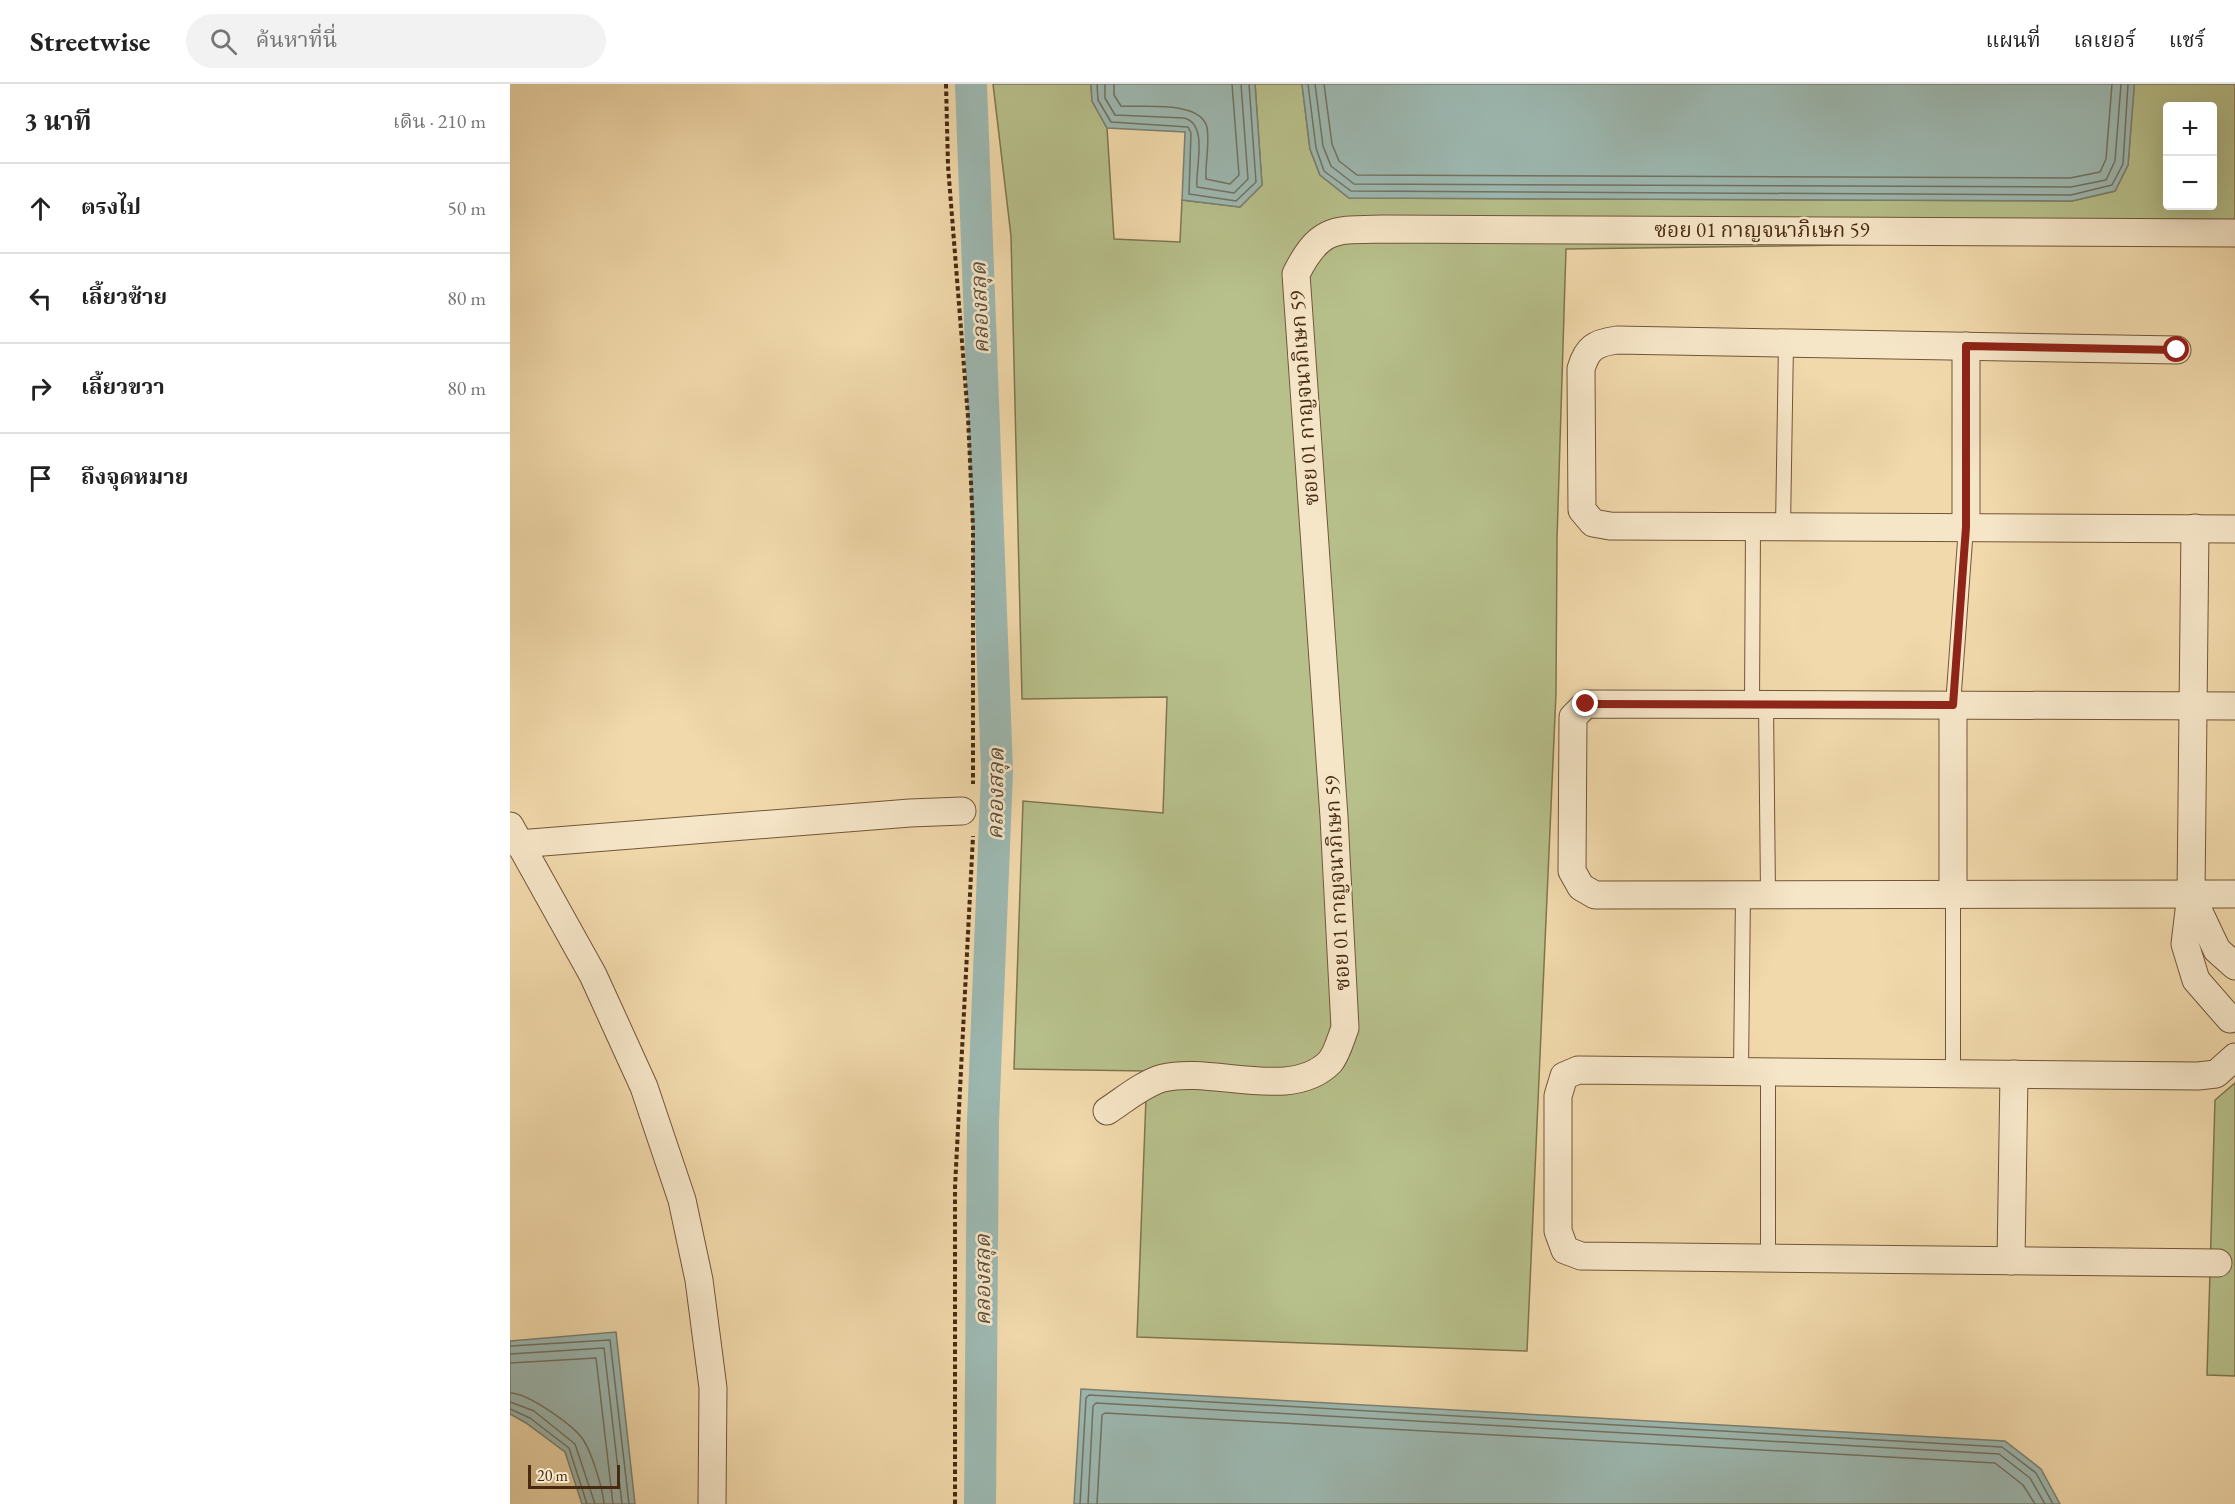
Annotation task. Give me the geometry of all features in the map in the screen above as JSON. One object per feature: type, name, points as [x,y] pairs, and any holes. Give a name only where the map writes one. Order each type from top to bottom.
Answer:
[{"type":"street","name":"ซอย 01 กาญจนาภิเษก 59","points":[[1107,1111],[1163,1078],[1196,1077],[1280,1081],[1315,1075],[1332,1060],[1345,1028],[1333,805],[1296,274],[1307,251],[1322,236],[1344,230],[1384,229],[2235,233]]},
{"type":"street","points":[[2177,350],[1617,340],[1599,342],[1587,351],[1581,369],[1582,510],[1593,523],[1610,526],[2235,529]]},
{"type":"street","points":[[1966,346],[1966,527]]},
{"type":"street","points":[[2195,528],[2190,894],[2185,944],[2196,980],[2233,1022]]},
{"type":"street","points":[[2235,706],[1586,704],[1574,717],[1572,743],[1572,871],[1581,887],[1595,895],[2235,894]]},
{"type":"street","points":[[1953,705],[1953,894]]},
{"type":"street","points":[[712,1504],[714,1388],[699,1280],[682,1200],[644,1087],[593,975],[514,835],[962,811]]},
{"type":"street","points":[[2190,894],[2217,950],[2235,966]]},
{"type":"street","points":[[2218,1263],[1581,1256],[1565,1250],[1558,1231],[1558,1096],[1564,1076],[1578,1070],[2198,1076],[2216,1074],[2235,1057]]},
{"type":"street","points":[[2011,1261],[2014,1074]]},
{"type":"lane","points":[[1783,527],[1786,343]]},
{"type":"lane","points":[[1741,1071],[1756,894],[1759,704],[1753,527]]},
{"type":"lane","points":[[1953,705],[1966,527]]},
{"type":"lane","points":[[1953,894],[1953,1074]]},
{"type":"lane","points":[[1768,1071],[1768,1258]]},
{"type":"green space","points":[[993,84],[1091,84],[1092,101],[1107,128],[1114,239],[1180,242],[1182,200],[1240,207],[1262,185],[1255,84],[1302,84],[1310,149],[1320,175],[1349,198],[2072,201],[2115,191],[2128,165],[2134,84],[2235,84],[2235,224],[2055,242],[1566,249],[1557,539],[1556,693],[1527,1351],[1137,1337],[1147,1071],[1014,1069],[1023,801],[1163,813],[1167,697],[1022,699],[1011,236]]},
{"type":"green space","points":[[2235,1083],[2235,1376],[2207,1375],[2215,1100]]},
{"type":"water","points":[[1091,84],[1255,84],[1262,185],[1240,207],[1182,200],[1185,132],[1107,128],[1092,101]]},
{"type":"water","points":[[1302,84],[2134,84],[2134,90],[2128,165],[2115,191],[2072,201],[1349,198],[1320,175],[1310,149]]},
{"type":"water","points":[[616,1332],[635,1504],[582,1504],[565,1452],[510,1414],[510,1341]]},
{"type":"water","points":[[1081,1389],[2005,1441],[2041,1469],[2060,1504],[1074,1504]]},
{"type":"waterway","name":"คลองสลุด","points":[[971,84],[997,771],[983,1122],[980,1504]]},
{"type":"route","points":[[1586,704],[1953,705],[1966,527],[1966,346],[2177,350]]}]
